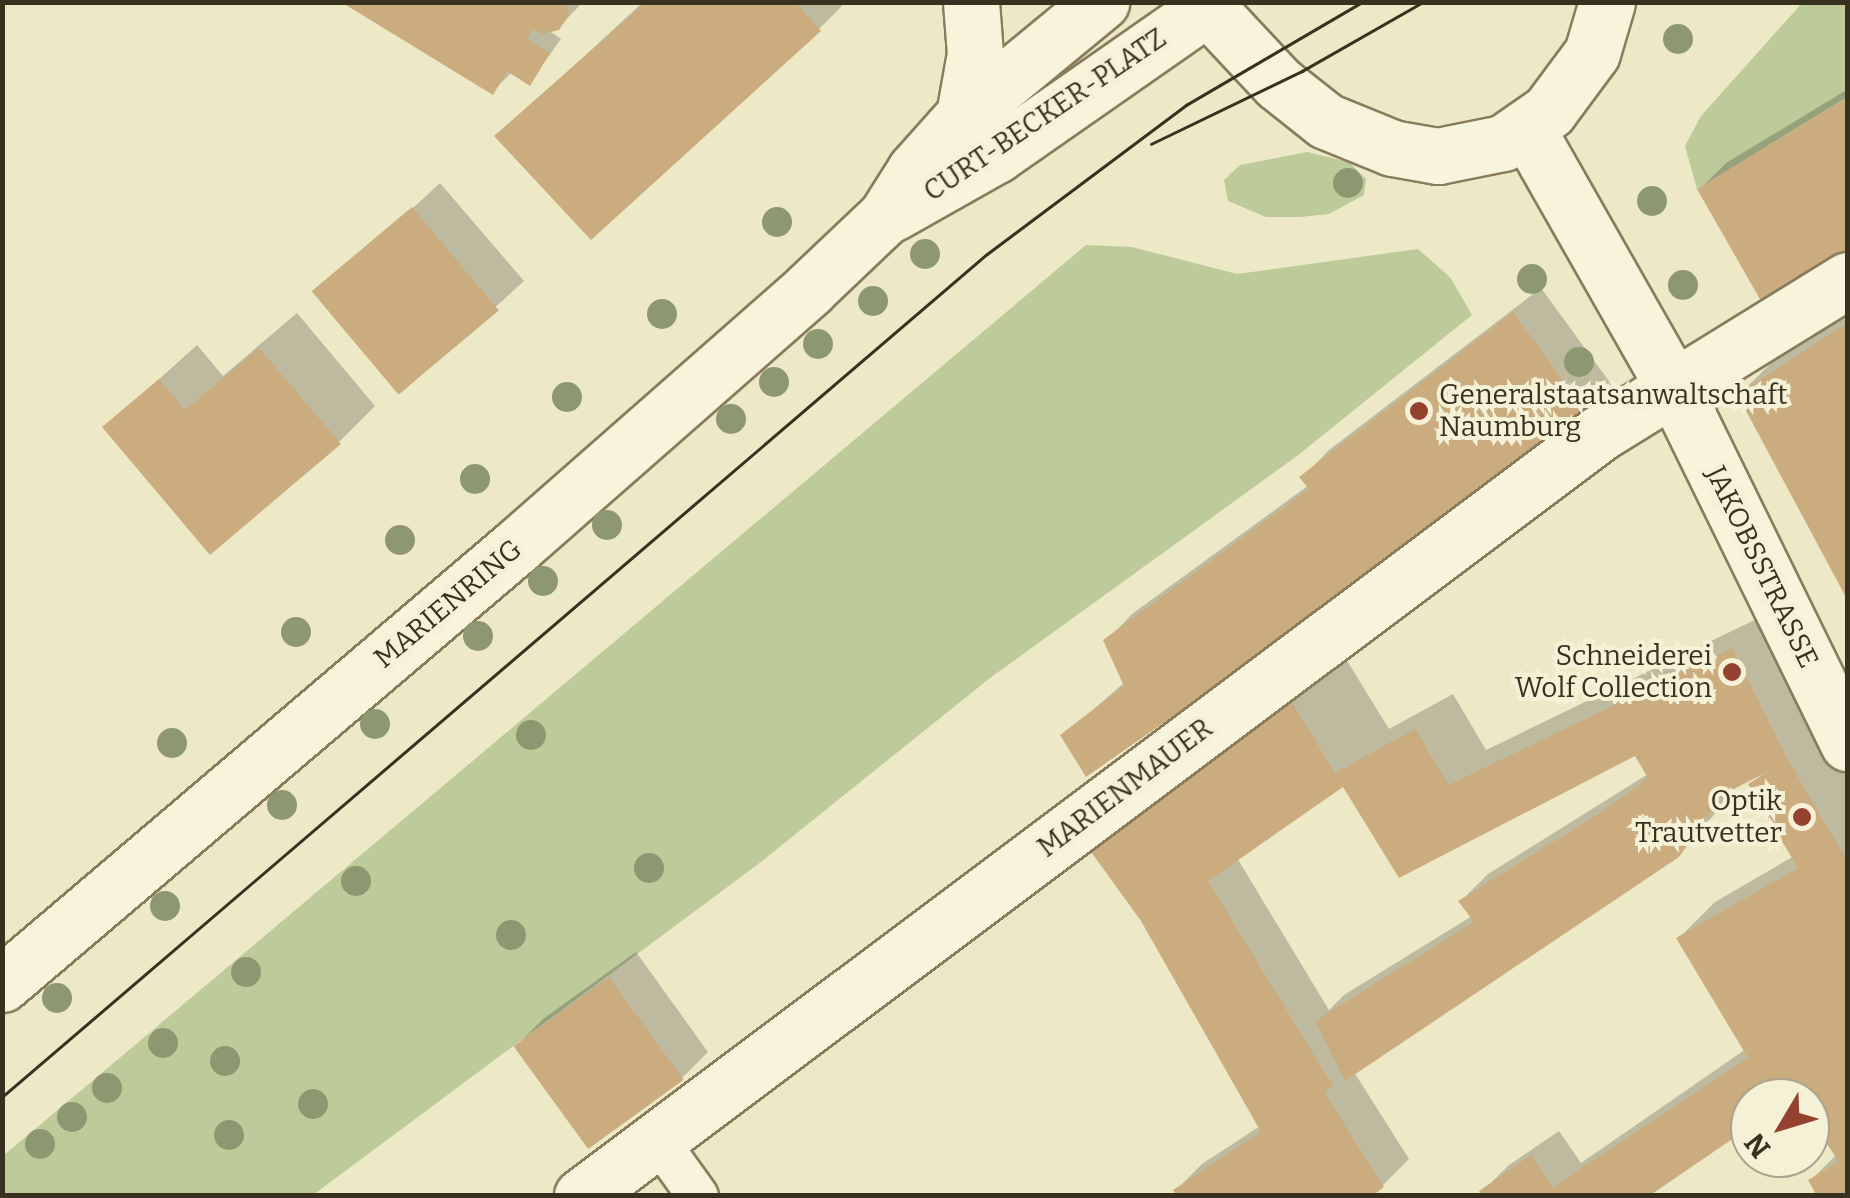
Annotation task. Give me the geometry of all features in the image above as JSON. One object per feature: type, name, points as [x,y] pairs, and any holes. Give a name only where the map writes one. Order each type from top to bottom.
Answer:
[{"type":"street","points":[[964,116],[975,54],[972,2]]},
{"type":"street","name":"CURT-BECKER-PLATZ","points":[[886,216],[915,170],[964,116],[1101,2]]},
{"type":"street","name":"CURT-BECKER-PLATZ","points":[[886,216],[996,155],[1211,5],[1297,100],[1367,140],[1438,156],[1486,149],[1527,129],[1580,74],[1592,53],[1607,2]]},
{"type":"street","name":"JAKOBSSTRASSE","points":[[1527,129],[1673,386],[1848,744]]},
{"type":"street","name":"MARIENRING","points":[[2,984],[517,546],[886,216]]},
{"type":"street","name":"MARIENMAUER","points":[[582,1196],[1600,433],[1848,280]]},
{"type":"lane","points":[[657,1139],[698,1196]]},
{"type":"green space","points":[[1802,3],[1847,3],[1847,97],[1697,189],[1685,146],[1701,116]]},
{"type":"green space","points":[[1307,152],[1349,162],[1366,179],[1364,195],[1329,214],[1300,217],[1266,217],[1228,201],[1224,180],[1240,165]]},
{"type":"green space","points":[[1086,245],[1132,247],[1237,274],[1418,249],[1450,277],[1472,315],[1297,456],[990,678],[757,865],[313,1195],[3,1196],[3,1156]]},
{"type":"building","points":[[341,2],[565,2],[569,15],[559,30],[542,34],[532,29],[527,39],[550,53],[530,86],[507,71],[493,95]]},
{"type":"building","points":[[646,2],[795,2],[821,31],[591,240],[494,136]]},
{"type":"building","points":[[1845,99],[1848,273],[1773,322],[1697,189]]},
{"type":"building","points":[[412,207],[499,310],[398,395],[312,291]]},
{"type":"building","points":[[1513,312],[1589,416],[1372,577],[1086,777],[1060,735],[1124,686],[1103,640],[1309,489],[1299,477]]},
{"type":"building","points":[[1848,323],[1848,601],[1737,394]]},
{"type":"building","points":[[259,348],[341,444],[210,555],[102,427],[159,379],[185,410]]},
{"type":"building","points":[[1732,648],[1788,760],[1848,862],[1848,1196],[1817,1196],[1808,1180],[1830,1178],[1830,1167],[1839,1162],[1830,1148],[1830,1078],[1730,1078],[1730,1141],[1649,1196],[1482,1196],[1479,1191],[1531,1155],[1553,1187],[1748,1058],[1676,938],[1798,868],[1748,784],[1771,770],[1722,795],[1679,857],[1345,1081],[1315,1021],[1474,922],[1458,901],[1608,808],[1648,778],[1635,756],[1399,878],[1343,787],[1208,881],[1333,1086],[1324,1092],[1384,1187],[1372,1196],[1177,1196],[1173,1190],[1261,1132],[1141,921],[1084,842],[1287,694],[1335,773],[1415,729],[1449,785]]},
{"type":"building","points":[[609,977],[684,1080],[588,1149],[514,1046]]},
{"type":"tram line","points":[[2,1097],[987,254],[1186,105],[1362,2]]},
{"type":"tram line","points":[[1151,144],[1302,71],[1423,2]]},
{"type":"place","name":"Generalstaatsanwaltschaft Naumburg","points":[[1419,411]]},
{"type":"place","name":"Schneiderei Wolf Collection","points":[[1732,672]]},
{"type":"place","name":"Optik Trautvetter","points":[[1802,817]]}]
